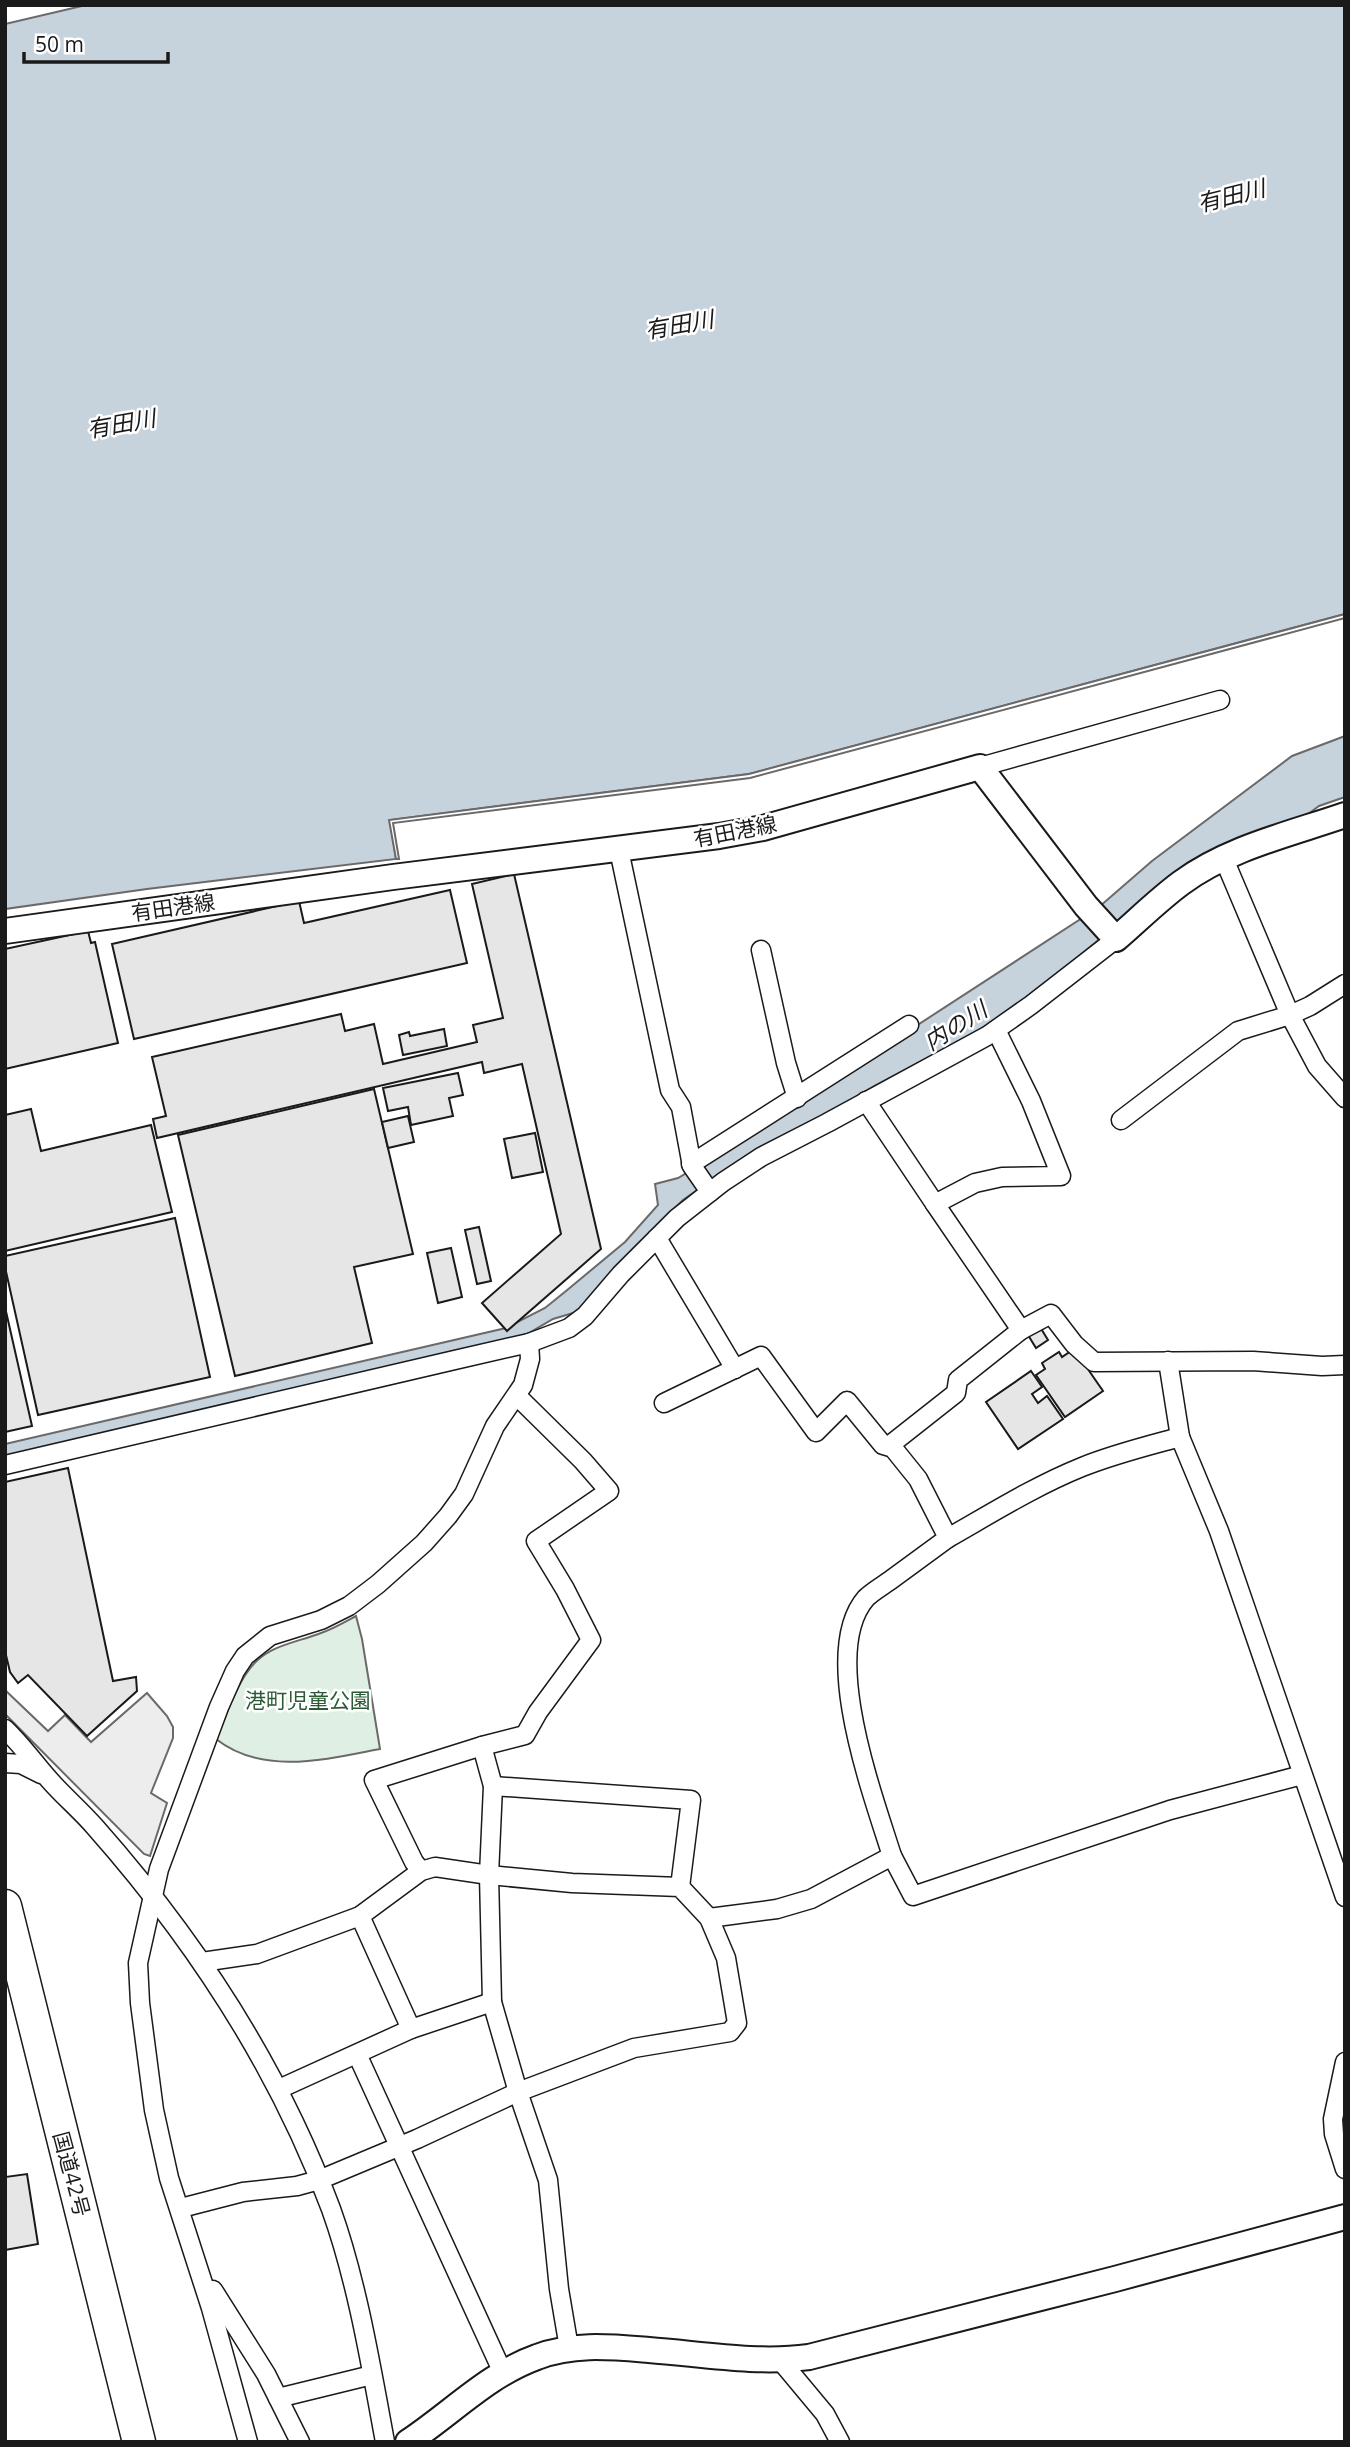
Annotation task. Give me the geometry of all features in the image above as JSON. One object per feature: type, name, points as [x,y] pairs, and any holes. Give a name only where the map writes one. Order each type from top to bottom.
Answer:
[{"type":"highway","name":"国道42号","points":[[5,1906],[139,2442]]},
{"type":"main road","name":"有田港線","points":[[5,931],[380,878],[719,836],[763,828],[980,767]]},
{"type":"main road","points":[[980,767],[1089,909],[1113,935],[1181,883],[1224,859],[1345,815]]},
{"type":"main road","points":[[408,2442],[474,2391],[503,2373],[537,2357],[569,2348],[636,2349],[780,2360],[827,2354],[1345,2217]]},
{"type":"street","points":[[980,767],[1220,700]]},
{"type":"street","points":[[620,850],[670,1090],[681,1107],[692,1165],[708,1190]]},
{"type":"street","points":[[1224,859],[1290,1015],[1317,1066],[1345,1098]]},
{"type":"street","points":[[5,1465],[529,1343],[556,1334],[580,1321],[657,1238],[708,1190],[761,1157],[956,1055],[996,1030],[1031,1005],[1113,935]]},
{"type":"street","points":[[761,950],[786,1063],[797,1098]]},
{"type":"street","points":[[1121,1120],[1238,1031],[1290,1015],[1345,984]]},
{"type":"street","points":[[692,1165],[909,1025]]},
{"type":"street","points":[[935,1204],[975,1183],[1002,1177],[1062,1176],[1031,1101],[996,1030]]},
{"type":"street","points":[[866,1101],[1021,1329]]},
{"type":"street","points":[[657,1238],[735,1369]]},
{"type":"street","points":[[664,1403],[761,1356],[816,1432],[847,1401],[883,1445],[890,1445],[956,1393],[958,1380],[1021,1329],[1051,1314],[1074,1344],[1094,1362],[1253,1361],[1345,1365]]},
{"type":"street","points":[[247,2442],[198,2262],[169,2178],[154,2110],[140,2003],[139,1953],[159,1869],[219,1707],[245,1656],[270,1636],[321,1620],[349,1606],[424,1543],[464,1494],[495,1426],[517,1396],[529,1366],[529,1343]]},
{"type":"street","points":[[1168,1361],[1180,1437],[1219,1531],[1302,1775],[1343,1886]]},
{"type":"street","points":[[421,1871],[374,1780],[525,1735],[538,1712],[591,1640],[565,1588],[536,1541],[609,1491],[583,1461],[517,1396]]},
{"type":"street","points":[[1180,1437],[1110,1456],[1028,1492],[948,1538],[867,1597],[857,1612],[848,1644],[851,1706],[869,1783],[892,1856],[913,1896],[1170,1810],[1302,1775]]},
{"type":"street","points":[[890,1445],[918,1479],[948,1538]]},
{"type":"street","points":[[5,1729],[52,1783],[94,1825],[152,1897],[202,1962],[262,2057],[319,2180],[342,2244],[385,2442]]},
{"type":"street","points":[[482,1746],[493,1786],[489,1875],[492,2002],[548,2180],[559,2289],[569,2348]]},
{"type":"street","points":[[5,1763],[21,1764],[52,1783]]},
{"type":"street","points":[[493,1786],[691,1800],[680,1888]]},
{"type":"street","points":[[709,1918],[777,1909],[811,1899],[892,1856]]},
{"type":"street","points":[[181,2208],[243,2192],[298,2186],[319,2180],[519,2092],[634,2048],[730,2032],[737,2023],[726,1958],[709,1918],[680,1888],[572,1884],[435,1867],[421,1871],[360,1916],[257,1954],[202,1962]]},
{"type":"street","points":[[360,1916],[411,2029]]},
{"type":"street","points":[[279,2089],[411,2029],[492,2002]]},
{"type":"street","points":[[358,2054],[503,2373]]},
{"type":"street","points":[[1345,2062],[1332,2119],[1345,2169]]},
{"type":"street","points":[[198,2262],[266,2374],[300,2442]]},
{"type":"street","points":[[780,2360],[825,2414],[840,2442]]},
{"type":"street","points":[[278,2398],[372,2375]]},
{"type":"green space","name":"港町児童公園","points":[[356,1616],[380,1749],[317,1760],[275,1761],[254,1758],[216,1739],[233,1697],[253,1664],[270,1651],[330,1630]]},
{"type":"shaded area","points":[[5,1690],[48,1731],[65,1715],[91,1742],[147,1693],[173,1727],[173,1738],[151,1793],[167,1803],[150,1856],[144,1854],[5,1714]]},
{"type":"water","name":"有田川","points":[[86,5],[1345,5],[1345,614],[749,774],[390,820],[396,859],[5,909],[5,24]]},
{"type":"water","name":"内の川","points":[[1345,736],[1345,797],[1319,806],[1143,903],[1037,991],[986,1027],[759,1147],[683,1200],[632,1250],[580,1311],[553,1319],[517,1340],[5,1460],[5,1444],[506,1328],[545,1308],[625,1242],[658,1205],[655,1184],[678,1178],[730,1147],[1099,907],[1152,861],[1292,756]]},
{"type":"pier","points":[[1345,614],[1345,618],[750,778],[393,823],[399,859],[396,859],[389,820],[749,774]]},
{"type":"building","points":[[514,874],[601,1249],[507,1331],[482,1303],[561,1234],[522,1064],[484,1073],[482,1062],[157,1138],[153,1119],[166,1116],[152,1057],[341,1014],[345,1031],[374,1024],[383,1064],[477,1042],[473,1025],[503,1018],[472,884]]},
{"type":"building","points":[[450,890],[467,963],[134,1039],[112,944],[299,901],[304,923]]},
{"type":"building","points":[[88,931],[91,943],[95,942],[118,1043],[5,1069],[5,949]]},
{"type":"building","points":[[444,1029],[447,1046],[403,1055],[399,1035],[409,1032],[410,1036]]},
{"type":"building","points":[[458,1073],[463,1095],[449,1098],[453,1116],[411,1125],[408,1107],[388,1111],[383,1088]]},
{"type":"building","points":[[374,1089],[413,1254],[354,1267],[372,1343],[235,1376],[178,1135]]},
{"type":"building","points":[[31,1109],[41,1151],[151,1125],[172,1212],[5,1251],[5,1115]]},
{"type":"building","points":[[408,1116],[414,1142],[388,1148],[382,1122]]},
{"type":"building","points":[[535,1133],[543,1172],[512,1178],[504,1139]]},
{"type":"building","points":[[175,1218],[210,1377],[38,1415],[5,1267],[5,1256]]},
{"type":"building","points":[[479,1227],[491,1281],[477,1284],[465,1230]]},
{"type":"building","points":[[451,1248],[462,1297],[438,1303],[427,1253]]},
{"type":"building","points":[[5,1307],[32,1426],[5,1432]]},
{"type":"building","points":[[1040,1327],[1048,1340],[1036,1348],[1028,1335]]},
{"type":"building","points":[[1074,1349],[1103,1391],[1065,1417],[1036,1375],[1045,1369],[1042,1363],[1059,1352],[1062,1357]]},
{"type":"building","points":[[1031,1371],[1042,1387],[1032,1394],[1038,1403],[1047,1396],[1063,1419],[1018,1449],[986,1402]]},
{"type":"building","points":[[68,1468],[113,1681],[136,1677],[137,1691],[87,1736],[28,1675],[18,1683],[10,1672],[5,1651],[5,1482]]},
{"type":"building","points":[[27,2174],[38,2244],[5,2250],[5,2177]]}]
